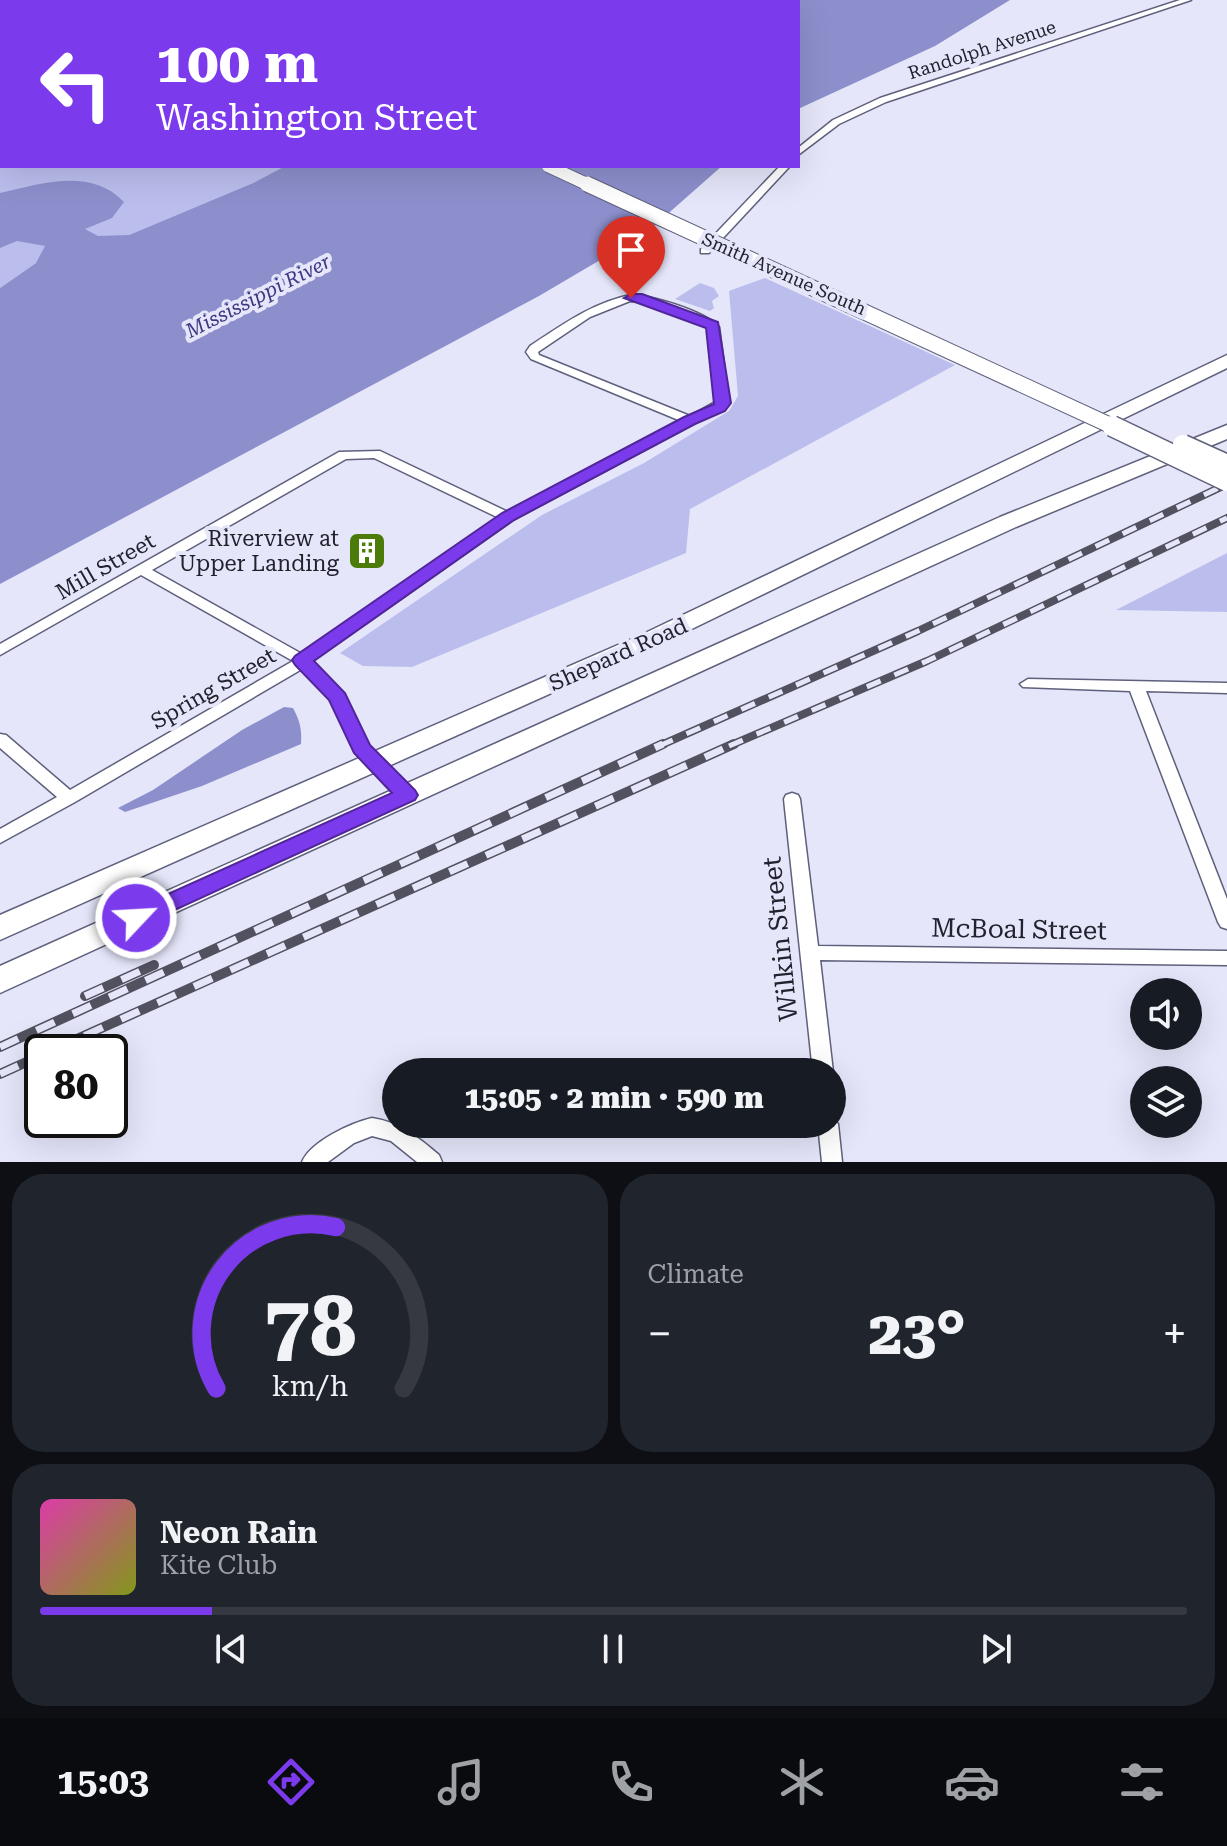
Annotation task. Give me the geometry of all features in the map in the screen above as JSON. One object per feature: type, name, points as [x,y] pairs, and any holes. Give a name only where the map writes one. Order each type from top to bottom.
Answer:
[{"type":"highway","name":"Shepard Road","points":[[0,928],[652,639],[1227,361]]},
{"type":"highway","name":"Shepard Road","points":[[0,980],[1008,522],[1227,431]]},
{"type":"main road","name":"Smith Avenue South","points":[[552,168],[976,361],[1039,394],[1227,481]]},
{"type":"main road","name":"Smith Avenue South","points":[[976,361],[1050,388],[1227,465]]},
{"type":"street","name":"Randolph Avenue","points":[[800,150],[836,122],[883,100],[1187,0]]},
{"type":"street","points":[[705,251],[783,168]]},
{"type":"street","points":[[631,298],[642,298],[713,325],[723,403],[690,420],[539,361],[532,352],[615,301],[631,298]]},
{"type":"street","name":"Spring Street","points":[[0,837],[302,660],[508,517],[690,420]]},
{"type":"street","name":"Mill Street","points":[[0,650],[339,457],[376,454],[508,517]]},
{"type":"street","points":[[142,570],[302,660],[338,698],[361,748],[407,795]]},
{"type":"street","points":[[1028,684],[1227,688]]},
{"type":"street","points":[[1136,686],[1227,922]]},
{"type":"street","points":[[0,739],[69,798]]},
{"type":"street","name":"Wilkin Street","points":[[792,799],[822,1058]]},
{"type":"street","name":"McBoal Street","points":[[811,953],[1227,958]]},
{"type":"street","points":[[312,1162],[345,1136],[367,1126],[387,1128],[403,1136],[432,1162]]},
{"type":"street","points":[[829,1138],[832,1162]]},
{"type":"shaded area","points":[[0,168],[281,168],[129,235],[36,263],[0,288]]},
{"type":"shaded area","points":[[765,278],[955,365],[690,509],[686,553],[412,667],[363,666],[340,653],[542,515],[644,463],[729,411],[738,396],[729,291]]},
{"type":"shaded area","points":[[700,283],[714,288],[719,296],[712,301],[714,308],[710,311],[675,299]]},
{"type":"shaded area","points":[[1227,553],[1227,612],[1116,610]]},
{"type":"water","points":[[800,0],[1010,0],[935,46],[800,108]]},
{"type":"water","name":"Mississippi River","points":[[281,168],[720,168],[646,233],[539,296],[0,584],[0,288],[36,263],[45,246],[17,241],[0,248],[0,193],[65,181],[96,185],[111,191],[124,202],[112,218],[85,229],[98,236],[129,235]]},
{"type":"water","points":[[284,707],[293,708],[299,721],[301,744],[202,786],[125,812],[118,808],[153,790],[242,730]]},
{"type":"railway","points":[[659,746],[918,631],[1227,484]]},
{"type":"railway","points":[[729,746],[927,661],[1227,518]]},
{"type":"railway","points":[[0,1047],[663,744]]},
{"type":"railway","points":[[88,1034],[734,744]]},
{"type":"railway","points":[[85,996],[154,965]]},
{"type":"railway","points":[[0,1074],[24,1063]]},
{"type":"place","name":"Riverview at Upper Landing","points":[[367,551]]},
{"type":"route","points":[[136,918],[407,795],[361,748],[338,698],[302,660],[508,517],[720,407],[723,403],[713,325],[642,298],[631,298]]}]
